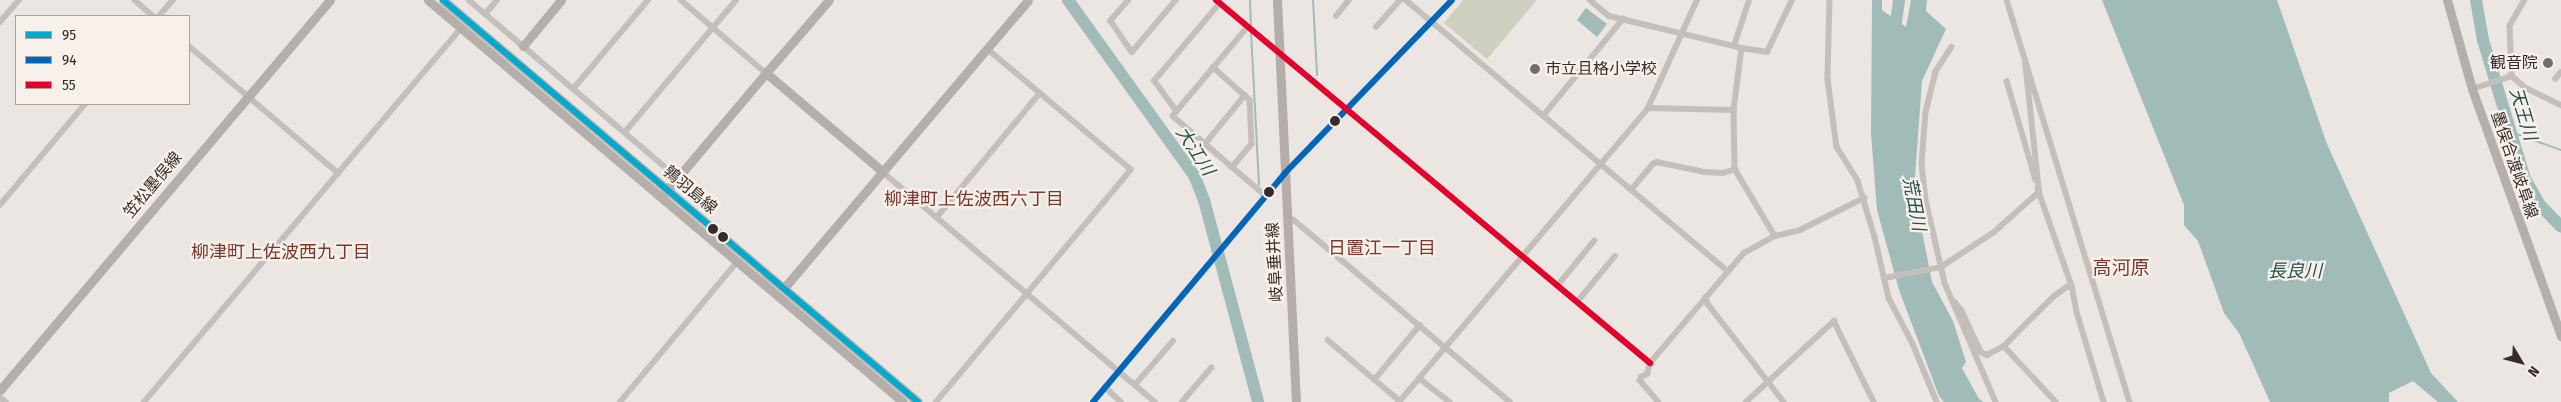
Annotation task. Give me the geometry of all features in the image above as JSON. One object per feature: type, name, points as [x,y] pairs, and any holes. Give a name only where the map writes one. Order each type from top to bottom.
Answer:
[{"type":"main road","name":"笠松墨俣線","points":[[0,390],[330,0]]},
{"type":"main road","points":[[428,0],[903,402]]},
{"type":"main road","name":"鶉羽島線","points":[[443,0],[918,402]]},
{"type":"main road","points":[[523,46],[561,0]]},
{"type":"main road","points":[[661,198],[829,0]]},
{"type":"main road","points":[[784,288],[1028,0]]},
{"type":"main road","name":"岐阜垂井線","points":[[1277,0],[1296,402]]},
{"type":"main road","name":"墨俣合渡岐阜線","points":[[2447,0],[2472,89],[2561,336]]},
{"type":"main road","points":[[766,73],[884,172]]},
{"type":"street","points":[[0,22],[19,0]]},
{"type":"street","points":[[135,0],[152,15]]},
{"type":"street","points":[[160,15],[173,0]]},
{"type":"street","points":[[469,0],[664,166]]},
{"type":"street","points":[[485,14],[497,0]]},
{"type":"street","points":[[574,88],[648,0]]},
{"type":"street","points":[[681,0],[766,73]]},
{"type":"street","points":[[625,132],[736,0]]},
{"type":"street","points":[[1129,0],[1111,21],[1132,52],[1176,0]]},
{"type":"street","points":[[1336,16],[1350,0]]},
{"type":"street","points":[[1376,27],[1400,0]]},
{"type":"street","points":[[1406,0],[1728,271]]},
{"type":"street","points":[[1092,402],[1285,173],[1452,0]]},
{"type":"street","points":[[1328,340],[1400,401],[1648,108],[1697,0]]},
{"type":"street","points":[[1734,46],[1749,0]]},
{"type":"street","points":[[1594,1],[1609,16],[1766,52],[1792,0]]},
{"type":"street","points":[[1830,0],[1828,79],[1837,147],[1858,181],[1887,277],[1889,298],[1913,344],[1937,402]]},
{"type":"street","points":[[2007,0],[2130,402]]},
{"type":"street","points":[[2509,77],[2510,26],[2525,0]]},
{"type":"street","points":[[1176,111],[1154,81],[1218,2],[1270,48],[1279,51],[1650,363]]},
{"type":"street","points":[[1543,116],[1623,19]]},
{"type":"street","points":[[1248,27],[1173,116],[1266,196]]},
{"type":"street","points":[[144,402],[461,28]]},
{"type":"street","points":[[190,47],[338,173]]},
{"type":"street","points":[[1742,48],[1734,110],[1735,169],[1775,236]]},
{"type":"street","points":[[1952,48],[1943,59],[1930,89],[1922,163],[1926,200],[1939,267],[1996,402]]},
{"type":"street","points":[[936,402],[1130,170],[987,49]]},
{"type":"street","points":[[2026,59],[2024,68],[2032,110],[2039,192]]},
{"type":"street","points":[[1213,68],[1250,100],[1252,144],[1232,168]]},
{"type":"street","points":[[2555,79],[2561,72]]},
{"type":"street","points":[[2472,89],[2509,77],[2526,88],[2561,105]]},
{"type":"street","points":[[2007,81],[2039,192],[2072,286],[2077,312],[2104,402]]},
{"type":"street","points":[[937,217],[1040,93]]},
{"type":"street","points":[[1205,144],[1245,95]]},
{"type":"street","points":[[0,205],[84,105]]},
{"type":"street","points":[[1648,108],[1734,110]]},
{"type":"street","points":[[1631,190],[1653,164],[1657,162],[1705,172],[1723,173],[1735,169]]},
{"type":"street","points":[[884,172],[1155,402]]},
{"type":"street","points":[[1887,277],[1939,267],[1994,232],[2039,192]]},
{"type":"street","points":[[1658,402],[1640,381],[1641,377],[1647,374],[1650,363],[1744,253],[1775,236],[1800,230],[1864,198]]},
{"type":"street","points":[[1288,218],[1294,220],[1510,402]]},
{"type":"street","points":[[1558,284],[1594,241]]},
{"type":"street","points":[[1578,302],[1615,256]]},
{"type":"street","points":[[620,402],[737,262]]},
{"type":"street","points":[[1952,300],[1962,311],[1981,352],[1987,354],[2004,346],[2053,297],[2067,287],[2072,286]]},
{"type":"street","points":[[1706,297],[1708,304],[1784,402]]},
{"type":"street","points":[[1746,402],[1834,321],[1874,402]]},
{"type":"street","points":[[1375,379],[1420,326]]},
{"type":"street","points":[[1135,385],[1173,341]]},
{"type":"street","points":[[2004,346],[2056,402]]},
{"type":"street","points":[[1182,402],[1211,368]]},
{"type":"street","points":[[1419,378],[1450,402]]},
{"type":"street","points":[[1105,387],[1121,402]]},
{"type":"street","points":[[0,397],[6,402]]},
{"type":"green space","points":[[1463,0],[1537,0],[1487,59],[1444,23]]},
{"type":"water","points":[[1872,0],[1882,0],[1882,10],[1906,27],[1911,0],[1927,0],[1926,11],[1946,29],[1922,81],[1914,190],[1932,282],[1953,321],[1966,362],[1962,368],[1979,399],[1984,402],[1944,402],[1939,396],[1899,290],[1877,210],[1871,134]]},
{"type":"water","name":"長良川","points":[[2102,0],[2277,0],[2327,144],[2431,373],[2458,402],[2438,402],[2413,381],[2389,393],[2389,402],[2270,402],[2239,333],[2224,313],[2198,241],[2184,225],[2184,205]]},
{"type":"water","points":[[1586,8],[1607,24],[1597,37],[1577,20]]},
{"type":"waterway","name":"大江川","points":[[1068,0],[1195,177],[1204,200],[1258,402]]},
{"type":"waterway","points":[[1250,0],[1251,27]]},
{"type":"waterway","points":[[1313,0],[1317,75]]},
{"type":"waterway","name":"荒田川","points":[[1894,36],[1899,0]]},
{"type":"waterway","name":"天王川","points":[[2476,0],[2483,40],[2525,179],[2540,205],[2561,227]]},
{"type":"waterway","points":[[1251,32],[1259,185]]},
{"type":"waterway","points":[[2511,132],[2561,150]]},
{"type":"transit line","name":"95","points":[[443,0],[918,402]]},
{"type":"transit line","name":"55","points":[[1216,0],[1650,363]]},
{"type":"transit line","name":"94","points":[[1093,402],[1285,173],[1452,0]]},
{"type":"place","name":"観音院","points":[[2548,63]]},
{"type":"place","name":"市立且格小学校","points":[[1535,69]]},
{"type":"district","name":"柳津町上佐波西六丁目","points":[[974,199]]},
{"type":"district","name":"日置江一丁目","points":[[1382,248]]},
{"type":"district","name":"柳津町上佐波西九丁目","points":[[281,252]]},
{"type":"district","name":"高河原","points":[[2121,268]]}]
